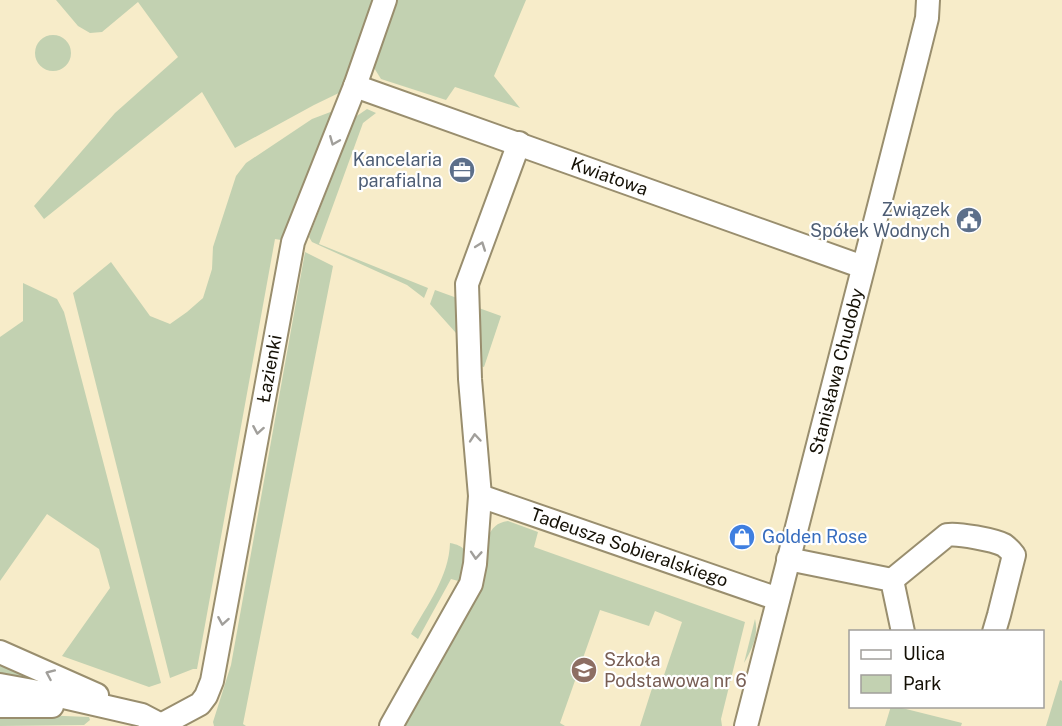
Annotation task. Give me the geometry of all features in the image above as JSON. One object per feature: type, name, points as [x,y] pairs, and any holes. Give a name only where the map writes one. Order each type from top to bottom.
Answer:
[{"type":"street","name":"Łazienki","points":[[156,722],[200,704],[207,696],[212,681],[293,242],[356,86],[385,0]]},
{"type":"street","name":"Stanisława Chudoby","points":[[746,726],[931,6]]},
{"type":"street","name":"Kwiatowa","points":[[356,86],[863,267]]},
{"type":"street","points":[[391,726],[471,584],[476,564],[480,496],[470,379],[467,284],[519,143]]},
{"type":"street","name":"Tadeusza Sobieralskiego","points":[[480,496],[778,598]]},
{"type":"street","points":[[892,580],[947,535],[955,533],[1001,543],[1014,555],[995,630]]},
{"type":"street","points":[[788,559],[892,580]]},
{"type":"street","points":[[892,580],[903,630]]},
{"type":"street","points":[[0,652],[156,722]]},
{"type":"street","points":[[0,685],[55,695],[99,713]]},
{"type":"street","points":[[0,706],[58,706],[156,722]]},
{"type":"green space","points":[[56,0],[375,0],[345,90],[235,148],[202,92],[44,219],[34,206],[115,113],[178,57],[138,2],[102,32],[90,33],[78,26]]},
{"type":"green space","points":[[391,0],[526,0],[494,76],[520,108],[455,87],[446,100],[381,79],[371,63]]},
{"type":"green space","points":[[53,35],[66,40],[71,53],[66,66],[53,71],[40,66],[35,53],[40,40]]},
{"type":"green space","points":[[341,108],[287,241],[275,239],[197,669],[170,678],[73,293],[111,262],[150,316],[170,324],[203,298],[212,269],[213,247],[236,176],[246,163],[312,119]]},
{"type":"green space","points":[[367,109],[376,113],[363,123],[319,244],[428,288],[424,298],[407,285],[312,242],[309,237],[336,167],[329,164],[345,124]]},
{"type":"green space","points":[[305,252],[333,266],[243,724],[246,726],[214,726],[213,722],[231,665]]},
{"type":"green space","points":[[23,283],[57,299],[64,312],[161,683],[149,687],[62,656],[110,588],[99,549],[47,514],[0,581],[0,337],[23,321]]},
{"type":"green space","points":[[435,290],[457,298],[456,333],[430,304]]},
{"type":"green space","points":[[476,307],[501,316],[484,367],[477,365]]},
{"type":"green space","name":"Szkoła Podstawowa nr 6","points":[[508,521],[538,532],[534,547],[745,622],[721,719],[722,726],[640,726],[654,682],[661,684],[682,622],[655,611],[649,626],[600,610],[560,723],[565,726],[398,726],[487,538],[495,526]]},
{"type":"green space","points":[[450,543],[458,545],[466,552],[468,563],[466,583],[451,579],[418,639],[411,634],[441,579],[449,555]]},
{"type":"green space","points":[[755,619],[754,642],[744,663]]},
{"type":"green space","points":[[0,665],[57,688],[0,678]]},
{"type":"green space","points":[[1060,680],[1062,681],[1062,726],[1046,726]]},
{"type":"green space","points":[[890,708],[902,708],[962,723],[961,726],[885,726]]},
{"type":"green space","points":[[0,716],[89,717],[90,720],[84,725],[0,726]]},
{"type":"place","name":"Kancelaria parafialna","points":[[462,170]]},
{"type":"place","name":"Związek Spółek Wodnych","points":[[969,220]]},
{"type":"place","name":"Golden Rose","points":[[742,537]]},
{"type":"place","name":"Szkoła Podstawowa nr 6","points":[[584,670]]}]
